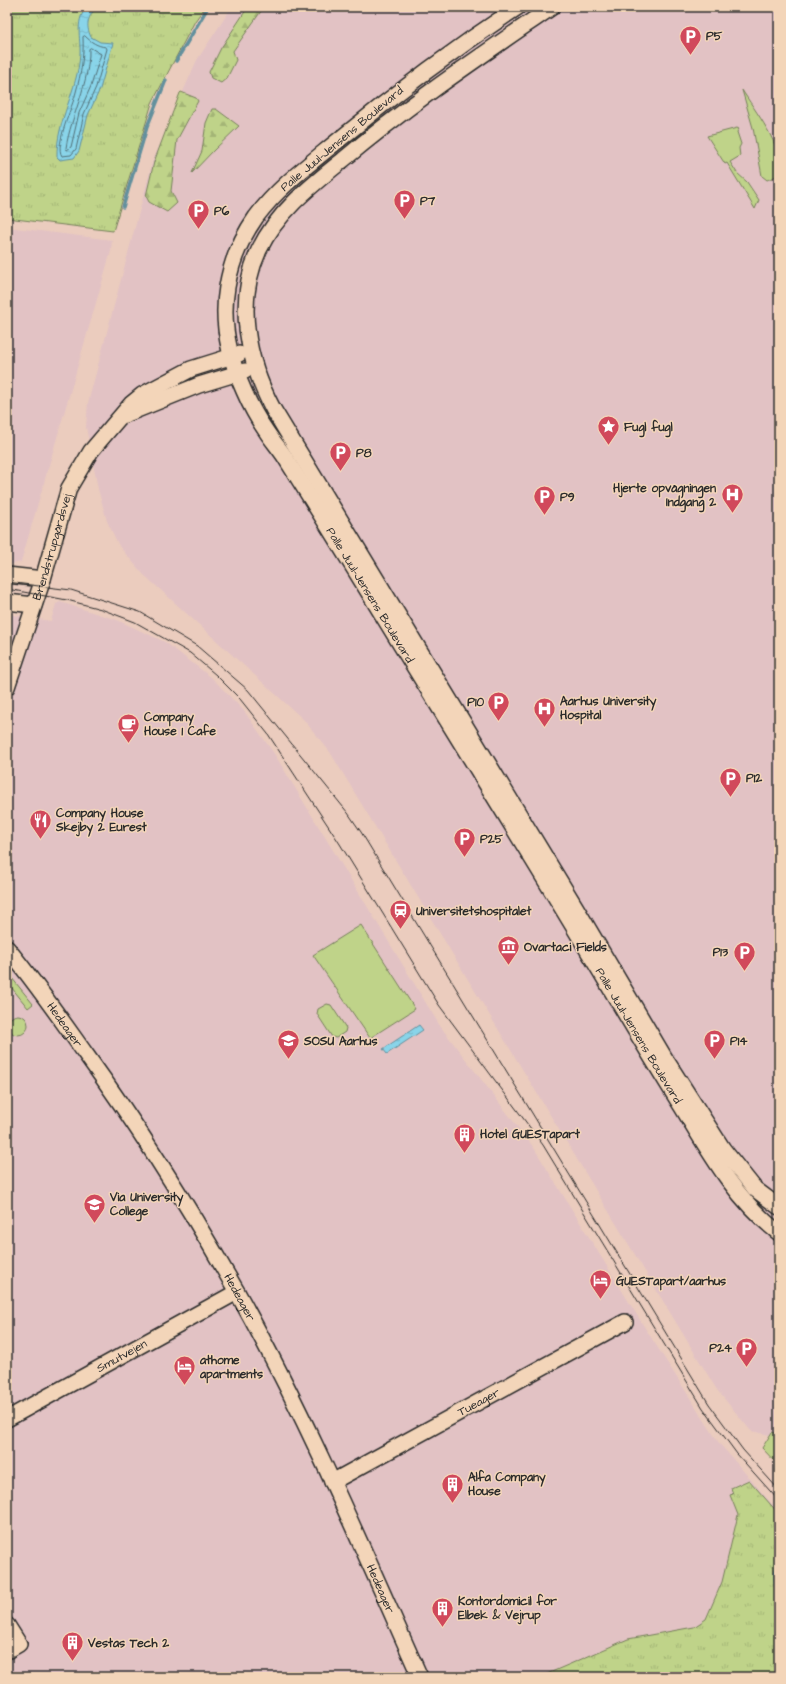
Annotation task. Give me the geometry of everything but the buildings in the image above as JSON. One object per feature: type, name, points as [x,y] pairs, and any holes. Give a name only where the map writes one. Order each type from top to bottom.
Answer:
[{"type":"street","name":"Palle Juul-Jensens Boulevard","points":[[518,7],[431,66],[376,109],[302,170],[258,215],[242,241],[233,264],[227,288],[225,313],[254,410],[268,434],[283,453],[326,522],[506,818],[563,908],[710,1153],[743,1200],[759,1217],[779,1233]]},
{"type":"street","name":"Palle Juul-Jensens Boulevard","points":[[240,366],[250,350],[246,311],[247,289],[252,268],[268,235],[288,209],[315,183],[387,123],[552,7]]},
{"type":"street","name":"Palle Juul-Jensens Boulevard","points":[[240,366],[264,413],[308,469],[576,908],[666,1060],[723,1149],[750,1183],[779,1207]]},
{"type":"street","name":"Brendstrupgårdsvej","points":[[7,687],[43,579],[69,488],[91,451],[117,418],[142,395],[191,369],[240,366]]},
{"type":"street","points":[[117,418],[199,385],[240,366]]},
{"type":"street","points":[[7,575],[43,579]]},
{"type":"street","points":[[7,602],[34,605]]},
{"type":"street","name":"Hedeager","points":[[7,948],[62,1021],[122,1106],[178,1193],[237,1292],[288,1391],[332,1482],[420,1677]]},
{"type":"street","name":"Smutvejen","points":[[7,1419],[237,1292]]},
{"type":"street","name":"Tueager","points":[[332,1482],[625,1322]]},
{"type":"street","points":[[7,1625],[19,1644],[7,1651]]},
{"type":"shaded area","name":"Aarhus University Hospital","points":[[232,7],[779,7],[779,1437],[751,1431],[717,1390],[330,752],[304,720],[143,574],[119,546],[107,521],[98,489],[86,427],[88,403],[153,160],[197,60]]},
{"type":"shaded area","points":[[7,227],[112,240],[111,251],[21,562],[7,565]]},
{"type":"shaded area","points":[[60,602],[117,620],[165,642],[212,678],[244,711],[275,755],[440,1026],[534,1148],[645,1328],[719,1443],[779,1512],[779,1677],[7,1677],[7,614],[51,621],[56,604]]},
{"type":"green space","points":[[7,7],[205,7],[195,21],[152,103],[113,231],[7,218]]},
{"type":"green space","points":[[248,7],[264,7],[233,51],[236,60],[227,78],[221,83],[211,78],[209,72],[221,48]]},
{"type":"green space","points":[[742,90],[767,129],[780,162],[779,171],[776,176],[767,180],[762,176],[753,128]]},
{"type":"green space","points":[[181,92],[196,98],[198,101],[177,140],[171,191],[177,203],[167,212],[149,202],[146,196],[154,162]]},
{"type":"green space","points":[[212,109],[216,109],[239,126],[192,173],[202,151],[206,123]]},
{"type":"green space","points":[[737,128],[739,129],[737,132],[741,144],[739,148],[740,156],[730,162],[737,173],[747,182],[759,200],[755,209],[727,163],[725,164],[707,136]]},
{"type":"green space","points":[[361,925],[415,1009],[370,1038],[313,955]]},
{"type":"green space","points":[[7,972],[33,1004],[28,1008],[7,982]]},
{"type":"green space","points":[[327,1004],[331,1005],[346,1028],[345,1032],[336,1038],[332,1037],[317,1014],[318,1009]]},
{"type":"green space","points":[[18,1015],[25,1018],[28,1025],[25,1032],[18,1035],[11,1032],[8,1025],[11,1018]]},
{"type":"green space","points":[[772,1432],[779,1434],[779,1466],[762,1448]]},
{"type":"green space","points":[[749,1480],[779,1514],[779,1671],[777,1677],[540,1677],[628,1639],[694,1627],[706,1619],[722,1582],[738,1515],[730,1495],[733,1494],[731,1488]]},
{"type":"water","points":[[88,7],[97,7],[91,14],[88,21],[88,29],[91,37],[100,42],[113,43],[100,89],[88,115],[79,151],[74,158],[60,160],[57,157],[60,131],[78,67],[80,54],[79,29],[81,17]]},
{"type":"water","points":[[419,1025],[423,1030],[387,1054],[383,1049]]},
{"type":"water","points":[[779,1560],[779,1597],[775,1588],[774,1574]]},
{"type":"waterway","points":[[176,61],[208,7]]},
{"type":"waterway","points":[[123,207],[147,127],[166,80]]},
{"type":"tram line","points":[[7,582],[71,590],[140,612],[197,646],[248,690],[348,813],[361,832],[709,1404],[743,1450],[779,1490]]},
{"type":"tram line","points":[[7,589],[67,600],[101,609],[135,622],[190,653],[216,675],[240,699],[268,734],[340,844],[439,1005],[543,1145],[703,1408],[737,1454],[779,1501]]},
{"type":"place","name":"P5","points":[[690,56]]},
{"type":"place","name":"P7","points":[[405,220]]},
{"type":"place","name":"P6","points":[[199,230]]},
{"type":"place","name":"Fugl fugl","points":[[608,446]]},
{"type":"place","name":"P8","points":[[341,472]]},
{"type":"place","name":"Hjerte opvågningen Indgang 2","points":[[732,514]]},
{"type":"place","name":"P9","points":[[544,516]]},
{"type":"place","name":"P10","points":[[499,722]]},
{"type":"place","name":"Aarhus University Hospital","points":[[545,728]]},
{"type":"place","name":"Company House 1 Cafe","points":[[129,744]]},
{"type":"place","name":"P12","points":[[730,798]]},
{"type":"place","name":"Company House Skejby 2 Eurest","points":[[40,840]]},
{"type":"place","name":"P25","points":[[465,858]]},
{"type":"place","name":"Universitetshospitalet","points":[[400,930]]},
{"type":"place","name":"Ovartaci Fields","points":[[508,966]]},
{"type":"place","name":"P13","points":[[744,972]]},
{"type":"place","name":"SOSU Aarhus","points":[[289,1060]]},
{"type":"place","name":"P14","points":[[715,1060]]},
{"type":"place","name":"Hotel GUESTapart","points":[[465,1154]]},
{"type":"place","name":"Via University College","points":[[95,1224]]},
{"type":"place","name":"GUESTapart/aarhus","points":[[600,1300]]},
{"type":"place","name":"P24","points":[[747,1368]]},
{"type":"place","name":"athome apartments","points":[[184,1386]]},
{"type":"place","name":"Alfa Company House","points":[[452,1504]]},
{"type":"place","name":"Kontordomicil for Elbek & Vejrup","points":[[442,1628]]},
{"type":"place","name":"Vestas Tech 2","points":[[73,1662]]}]
